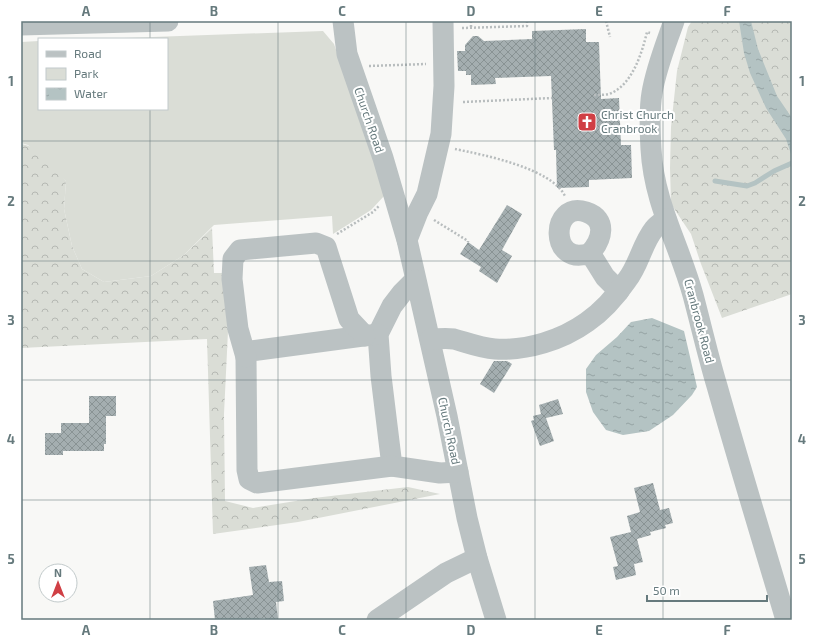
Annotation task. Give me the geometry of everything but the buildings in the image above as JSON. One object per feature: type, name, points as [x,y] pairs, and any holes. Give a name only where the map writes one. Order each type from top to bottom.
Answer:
[{"type":"street","points":[[21,25],[168,21]]},
{"type":"street","name":"Cranbrook Road","points":[[674,21],[655,78],[651,101],[651,149],[654,178],[666,219],[680,254],[693,294],[718,392],[786,620]]},
{"type":"street","name":"Church Road","points":[[339,23],[347,54],[383,158],[407,240],[477,558],[496,620]]},
{"type":"street","points":[[407,240],[427,194],[440,134],[451,25]]},
{"type":"street","points":[[582,210],[590,213],[597,219],[601,228],[601,236],[597,246],[590,253],[578,256],[570,253],[563,247],[559,239],[561,222],[565,215],[572,211],[582,210]]},
{"type":"street","points":[[430,339],[452,339],[476,346],[496,349],[531,346],[555,339],[582,325],[604,308],[629,278],[654,229],[666,219]]},
{"type":"street","points":[[392,466],[381,376],[372,335],[349,319],[326,247],[316,243],[240,250],[232,259],[232,279],[238,329],[246,357],[247,470],[249,479],[257,483],[392,466],[440,473],[458,472]]},
{"type":"street","points":[[590,253],[605,277],[619,291]]},
{"type":"street","points":[[246,357],[251,350],[372,335],[402,293],[415,280]]},
{"type":"street","points":[[377,620],[446,573],[477,558]]},
{"type":"path","points":[[471,21],[471,28]]},
{"type":"path","points":[[451,25],[471,28],[527,26],[527,21]]},
{"type":"path","points":[[606,21],[610,37]]},
{"type":"path","points":[[594,96],[609,94],[619,88],[630,75],[636,64],[642,52],[647,32],[652,34]]},
{"type":"path","points":[[366,66],[428,64]]},
{"type":"path","points":[[462,102],[552,98]]},
{"type":"path","points":[[452,149],[481,154],[506,161],[544,176],[562,191],[572,211]]},
{"type":"path","points":[[334,236],[373,212],[382,202]]},
{"type":"path","points":[[430,218],[468,242]]},
{"type":"green space","points":[[692,21],[792,21],[792,294],[722,318],[691,234],[671,204],[671,127],[677,71],[688,27]]},
{"type":"green space","points":[[323,31],[334,44],[385,195],[371,210],[333,234],[332,216],[214,225],[184,255],[151,276],[104,282],[82,269],[72,246],[64,209],[66,181],[28,145],[21,143],[21,42],[38,41],[38,110],[168,110],[168,38],[125,38]]},
{"type":"green space","points":[[21,144],[41,153],[52,163],[66,181],[64,209],[72,246],[82,269],[104,282],[151,276],[184,255],[212,228],[214,273],[223,273],[228,331],[224,414],[225,501],[253,508],[314,498],[408,487],[440,494],[298,522],[213,534],[207,339],[21,348]]},
{"type":"water","points":[[739,21],[751,21],[758,49],[777,96],[792,118],[792,157],[786,139],[766,108],[750,73],[744,53]]},
{"type":"water","points":[[652,318],[684,331],[697,387],[692,395],[673,415],[649,431],[623,435],[606,430],[593,412],[586,392],[586,369],[596,355],[617,337],[631,322]]},
{"type":"waterway","points":[[715,181],[747,186],[792,163]]},
{"type":"place","name":"Christ Church Cranbrook","points":[[587,122]]}]
